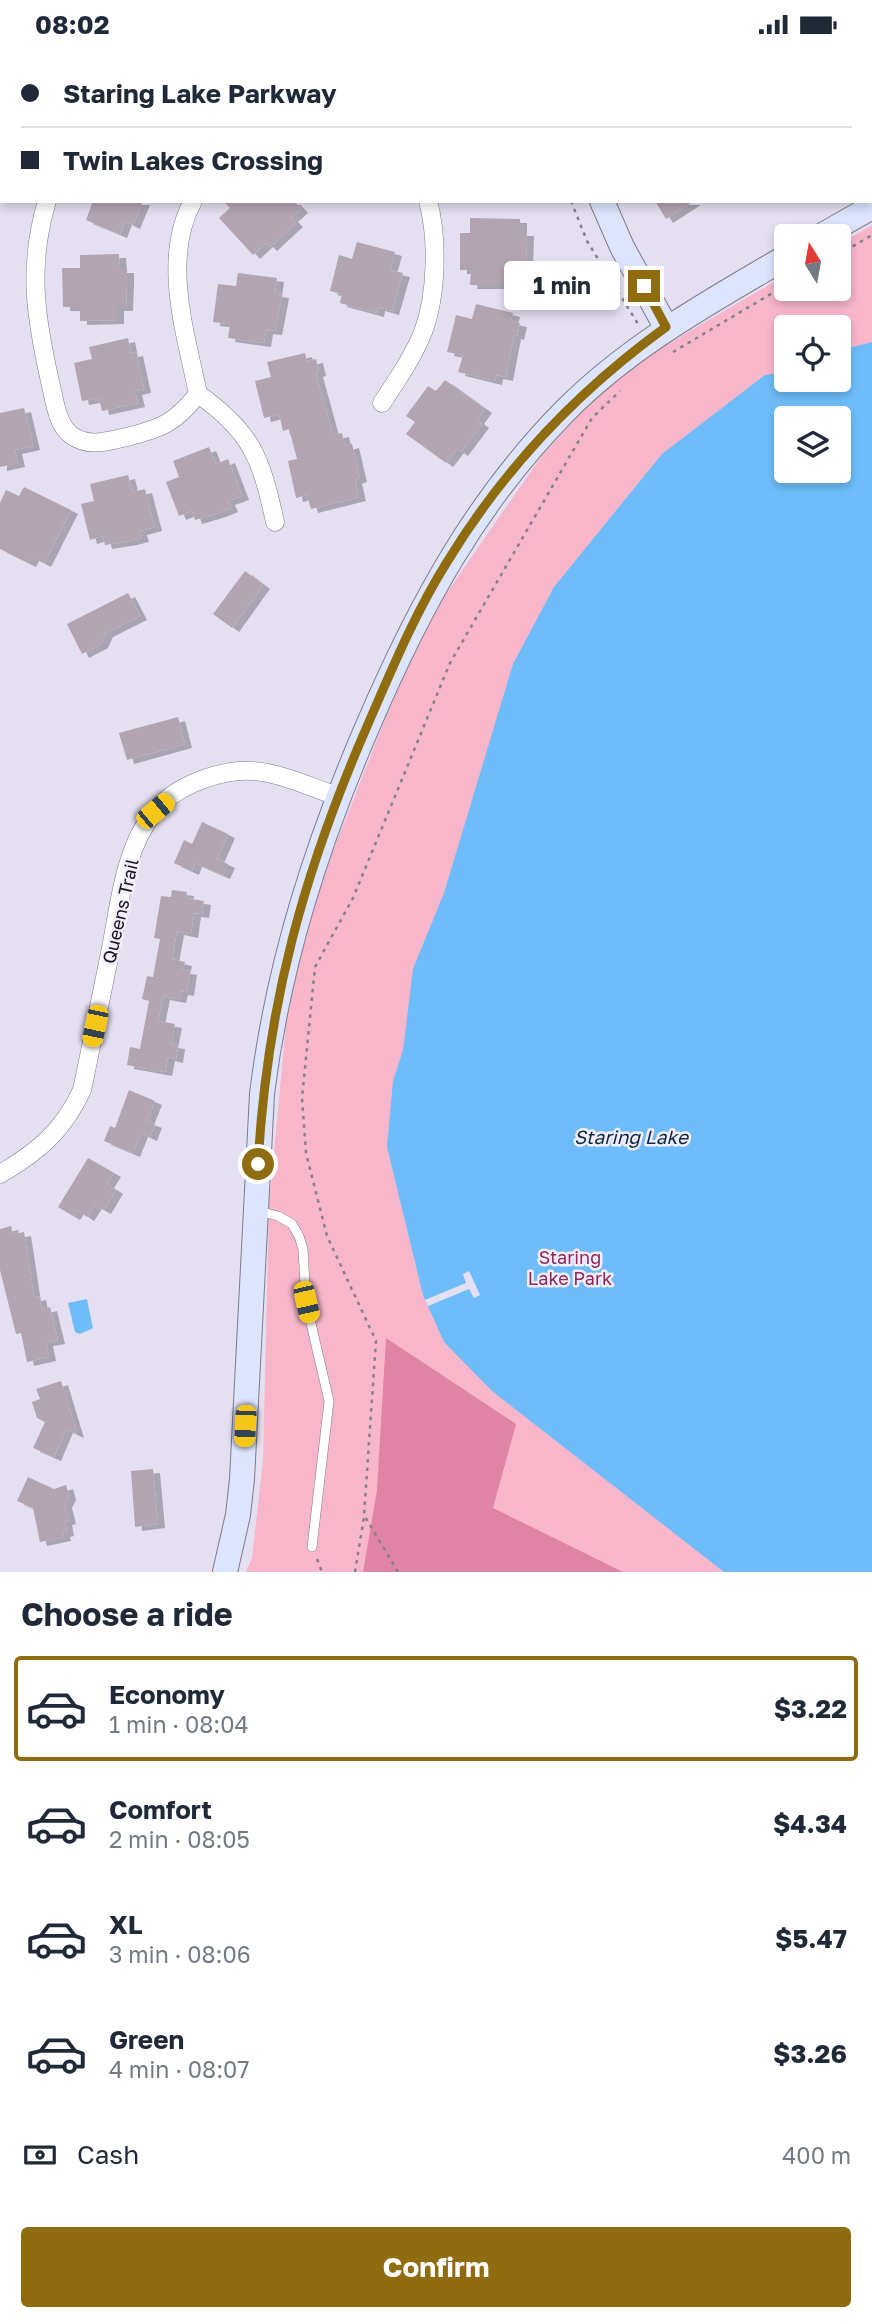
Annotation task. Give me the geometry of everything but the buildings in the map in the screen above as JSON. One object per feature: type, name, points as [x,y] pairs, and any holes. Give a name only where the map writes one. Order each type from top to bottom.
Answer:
[{"type":"street","points":[[46,203],[38,229],[34,277],[36,323],[58,416],[69,434],[84,442],[99,444],[161,428],[182,414],[198,394]]},
{"type":"street","points":[[192,203],[180,245],[177,278],[198,394],[226,414],[257,454],[275,522]]},
{"type":"street","points":[[382,403],[411,358],[424,329],[432,273],[433,239],[428,203]]},
{"type":"street","points":[[603,203],[657,334]]},
{"type":"street","points":[[842,224],[872,207]]},
{"type":"street","points":[[225,1572],[236,1529],[242,1479],[262,1092],[280,982],[302,899],[337,796],[393,667],[447,561],[506,482],[564,412],[657,334],[774,264]]},
{"type":"street","name":"Queens Trail","points":[[0,1174],[43,1148],[71,1113],[82,1090],[125,877],[136,840],[155,811],[181,789],[207,778],[241,771],[271,774],[337,796]]},
{"type":"lane","points":[[256,1210],[278,1216],[292,1224],[303,1249],[306,1302],[329,1401],[324,1420],[312,1547]]},
{"type":"path","points":[[572,203],[587,241],[657,334]]},
{"type":"path","points":[[851,247],[872,235]]},
{"type":"path","points":[[672,352],[774,292]]},
{"type":"path","points":[[355,1572],[364,1515],[376,1341],[327,1236],[306,1153],[302,1098],[315,967],[353,898],[450,663],[592,418],[625,387]]},
{"type":"path","points":[[364,1515],[398,1572]]},
{"type":"green space","name":"Staring Lake","points":[[872,225],[872,1572],[246,1572],[252,1558],[263,1460],[269,1205],[288,1004],[320,884],[388,712],[430,617],[543,454],[593,400],[647,356],[774,282],[774,301],[851,301],[851,237]]},
{"type":"shaded area","points":[[386,1338],[516,1424],[493,1508],[623,1572],[363,1572],[377,1490]]},
{"type":"water","name":"Staring Lake","points":[[872,342],[872,1572],[724,1572],[492,1391],[444,1342],[423,1295],[387,1147],[393,1081],[403,1050],[413,969],[444,893],[513,664],[554,587],[662,454],[765,375],[774,374],[774,392],[851,392],[851,348]]},
{"type":"water","points":[[87,1299],[93,1328],[80,1334],[75,1332],[68,1303]]},
{"type":"pier","points":[[469,1271],[480,1295],[474,1298],[469,1289],[428,1306],[425,1300],[466,1283],[463,1274]]},
{"type":"route","points":[[258,1164],[262,1092],[270,1036],[280,982],[302,899],[337,796],[388,678],[447,561],[481,513],[564,412],[625,357],[666,327],[644,286]]},
{"type":"park label","name":"Staring Lake Park","points":[[570,1268]]}]
